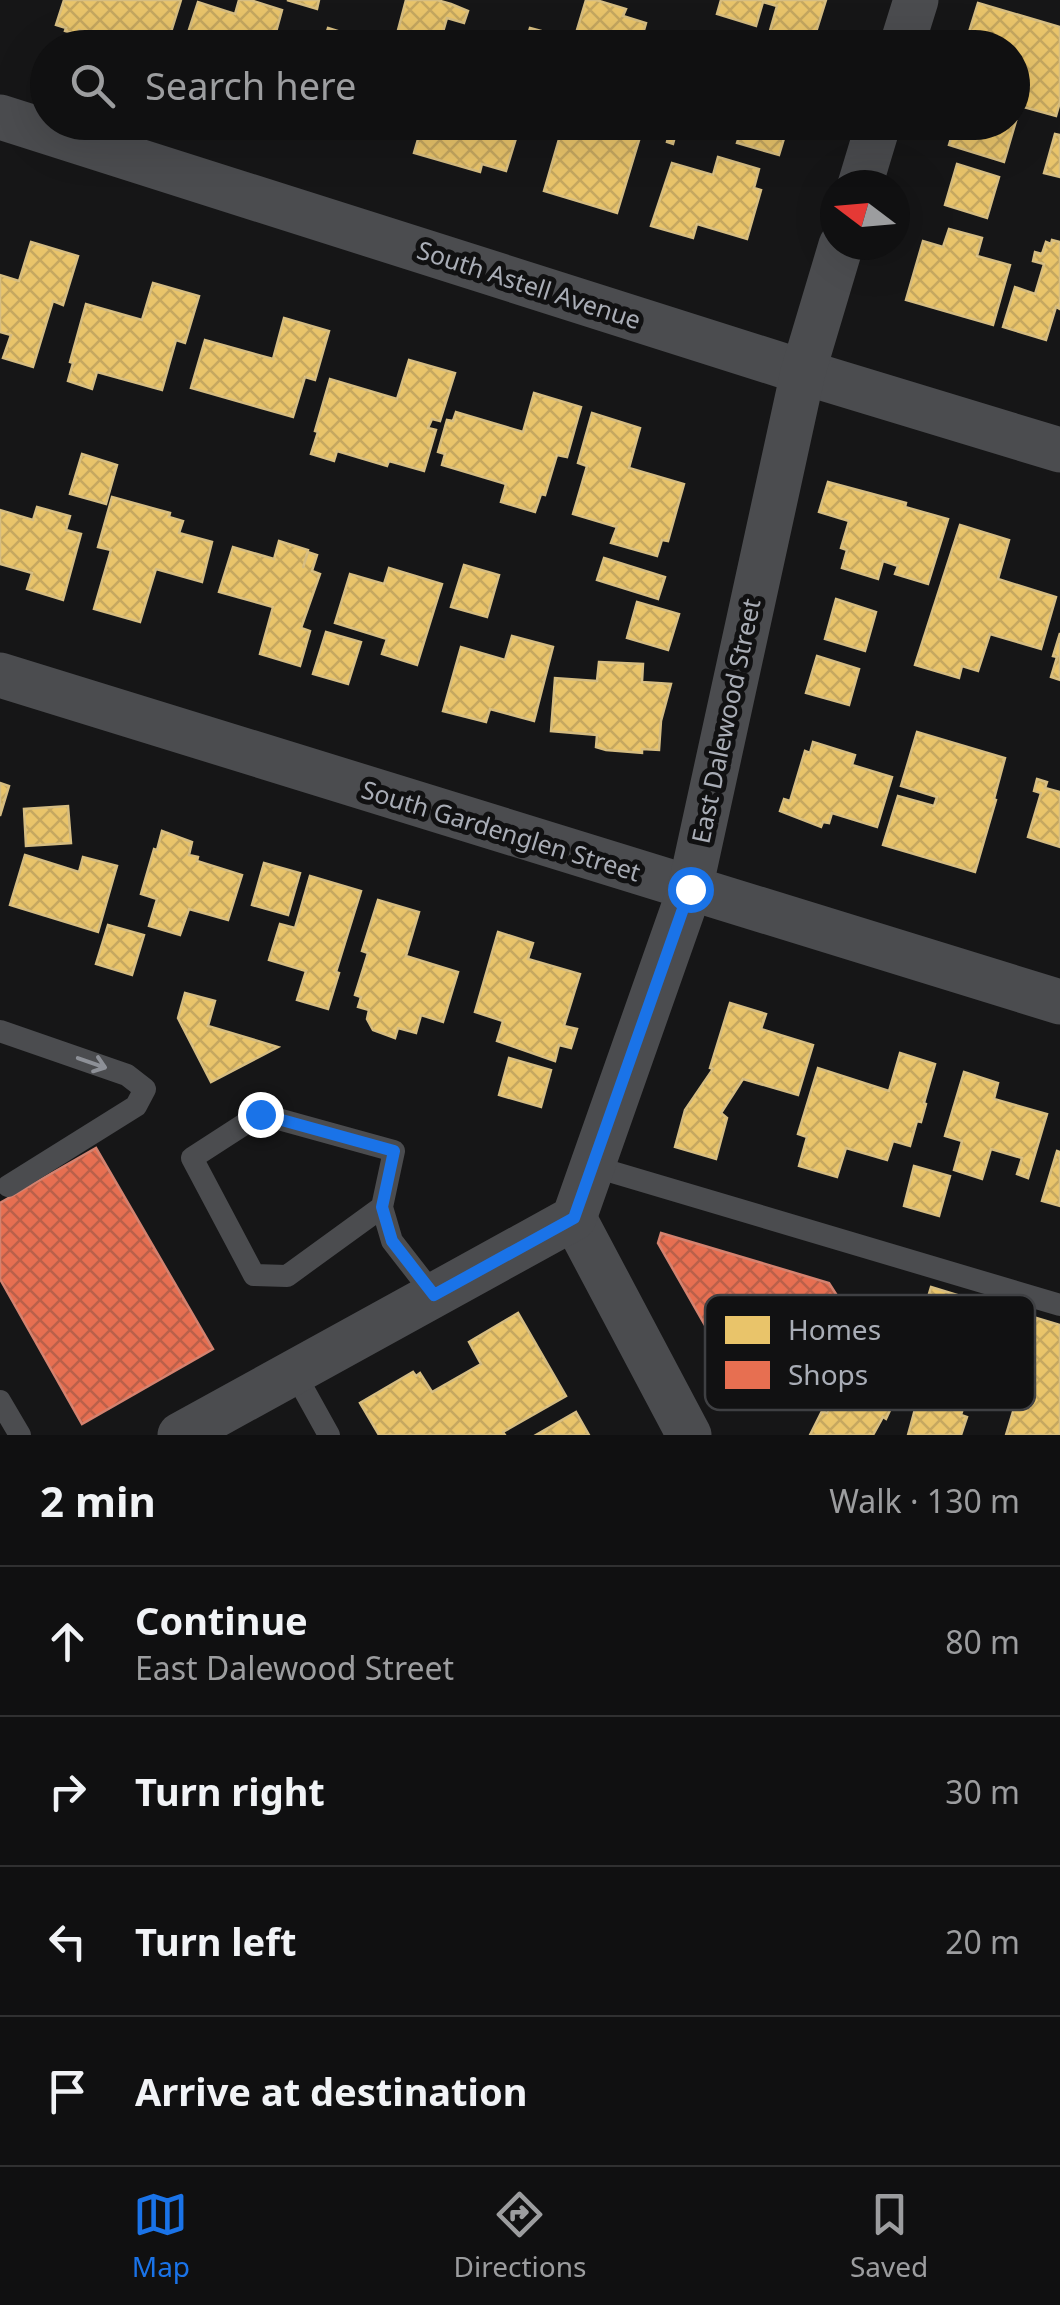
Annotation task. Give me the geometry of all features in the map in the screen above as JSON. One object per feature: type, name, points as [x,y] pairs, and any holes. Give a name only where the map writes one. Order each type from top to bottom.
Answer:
[{"type":"street","points":[[907,30],[916,0]]},
{"type":"street","name":"South Astell Avenue","points":[[0,117],[30,127]]},
{"type":"street","name":"South Astell Avenue","points":[[72,140],[1060,450]]},
{"type":"street","points":[[864,170],[873,140]]},
{"type":"street","name":"East Dalewood Street","points":[[574,1218],[690,889],[803,372],[837,260]]},
{"type":"street","name":"South Gardenglen Street","points":[[0,676],[1060,1002]]},
{"type":"street","points":[[180,1435],[574,1218],[689,1435]]},
{"type":"lane","points":[[0,1032],[127,1075],[145,1088],[136,1106],[8,1186]]},
{"type":"lane","points":[[382,1207],[287,1276],[254,1275],[192,1158],[260,1114],[394,1151],[382,1207],[392,1241],[434,1295]]},
{"type":"lane","points":[[592,1166],[1026,1295]]},
{"type":"lane","points":[[1035,1298],[1060,1305]]},
{"type":"lane","points":[[294,1372],[329,1435]]},
{"type":"lane","points":[[0,1400],[20,1434]]},
{"type":"building: Homes","points":[[64,0],[181,0],[172,30],[65,30],[56,25]]},
{"type":"building: Homes","points":[[239,0],[282,10],[277,30],[189,30],[198,2],[235,14]]},
{"type":"building: Homes","points":[[287,0],[319,0],[317,9]]},
{"type":"building: Homes","points":[[406,0],[437,0],[468,11],[464,23],[447,18],[444,30],[398,30]]},
{"type":"building: Homes","points":[[586,0],[626,9],[623,16],[646,23],[644,30],[577,30]]},
{"type":"building: Homes","points":[[721,0],[826,0],[817,30],[770,30],[777,6],[763,2],[756,26],[717,14]]},
{"type":"building: Homes","points":[[978,3],[1060,27],[1060,102],[1056,116],[1030,109],[1030,30],[970,30]]},
{"type":"building: Homes","points":[[1055,134],[1060,135],[1060,177],[1044,173]]},
{"type":"building: Homes","points":[[418,140],[515,140],[506,171],[482,164],[480,172],[414,153]]},
{"type":"building: Homes","points":[[559,140],[639,140],[617,213],[544,191]]},
{"type":"building: Homes","points":[[738,140],[784,140],[779,155],[737,143]]},
{"type":"building: Homes","points":[[951,140],[1010,140],[1004,162],[949,145]]},
{"type":"building: Homes","points":[[718,157],[759,169],[754,188],[761,190],[747,239],[697,224],[693,238],[651,226],[672,163],[713,175]]},
{"type":"building: Homes","points":[[957,164],[999,177],[987,218],[945,205]]},
{"type":"building: Homes","points":[[949,229],[982,238],[977,256],[1010,265],[993,325],[906,300],[923,241],[943,247]]},
{"type":"building: Homes","points":[[1052,240],[1060,242],[1060,309],[1056,307],[1046,340],[1003,327],[1015,287],[1035,294],[1044,264],[1033,261],[1035,252],[1042,254],[1046,242],[1051,244]]},
{"type":"building: Homes","points":[[31,242],[78,256],[63,305],[53,301],[33,367],[3,358],[11,335],[0,332],[0,275],[19,281]]},
{"type":"building: Homes","points":[[153,283],[199,296],[185,343],[176,340],[162,390],[97,372],[92,389],[68,381],[86,304],[142,320]]},
{"type":"building: Homes","points":[[284,318],[329,331],[315,380],[305,377],[293,417],[191,388],[205,340],[273,359]]},
{"type":"building: Homes","points":[[409,360],[455,373],[440,421],[432,419],[428,428],[436,430],[424,471],[389,461],[387,466],[337,451],[334,461],[311,454],[330,379],[397,399]]},
{"type":"building: Homes","points":[[534,393],[581,407],[567,457],[557,455],[545,495],[541,494],[535,512],[501,502],[506,484],[442,465],[445,454],[438,452],[447,420],[453,421],[456,412],[523,432]]},
{"type":"building: Homes","points":[[592,413],[640,428],[629,468],[684,484],[668,541],[662,540],[657,556],[611,543],[617,527],[573,514],[587,466],[578,463]]},
{"type":"building: Homes","points":[[82,454],[117,465],[106,504],[70,494]]},
{"type":"building: Homes","points":[[828,482],[948,519],[928,584],[895,574],[898,566],[883,561],[878,579],[842,568],[847,550],[841,548],[849,521],[819,512]]},
{"type":"building: Homes","points":[[112,497],[170,513],[169,517],[183,521],[179,533],[212,542],[202,582],[156,569],[140,622],[94,609],[111,550],[98,547]]},
{"type":"building: Homes","points":[[37,507],[70,516],[66,530],[81,534],[63,600],[27,589],[32,573],[0,564],[0,510],[33,520]]},
{"type":"building: Homes","points":[[960,525],[1009,540],[998,579],[1056,597],[1041,649],[990,634],[978,671],[962,666],[959,678],[915,665]]},
{"type":"building: Homes","points":[[279,541],[308,550],[303,568],[308,552],[317,555],[312,571],[320,574],[301,628],[310,631],[300,666],[260,654],[273,607],[219,592],[233,547],[274,559]]},
{"type":"building: Homes","points":[[604,558],[665,577],[658,599],[597,580]]},
{"type":"building: Homes","points":[[464,565],[499,575],[487,617],[451,607]]},
{"type":"building: Homes","points":[[389,568],[442,584],[417,665],[382,654],[387,639],[335,623],[350,574],[384,584]]},
{"type":"building: Homes","points":[[836,599],[876,612],[865,651],[825,639]]},
{"type":"building: Homes","points":[[637,602],[679,614],[668,650],[627,638]]},
{"type":"building: Homes","points":[[326,632],[361,642],[348,684],[313,674]]},
{"type":"building: Homes","points":[[1060,633],[1060,680],[1051,677]]},
{"type":"building: Homes","points":[[512,636],[553,647],[534,721],[490,709],[486,722],[443,711],[461,647],[505,660]]},
{"type":"building: Homes","points":[[817,656],[859,669],[849,705],[806,693]]},
{"type":"building: Homes","points":[[599,662],[643,664],[642,682],[671,684],[661,721],[659,750],[606,750],[596,747],[597,735],[551,731],[555,678],[597,681]]},
{"type":"building: Homes","points":[[917,732],[1005,758],[975,872],[883,845],[898,796],[934,806],[937,797],[901,786]]},
{"type":"building: Homes","points":[[813,742],[855,755],[852,765],[892,777],[877,827],[832,813],[829,823],[823,822],[821,827],[780,811],[784,799],[790,801],[805,751],[810,753]]},
{"type":"building: Homes","points":[[1037,779],[1047,782],[1045,788],[1060,792],[1060,847],[1028,837],[1041,793],[1034,791]]},
{"type":"building: Homes","points":[[0,783],[9,786],[0,816]]},
{"type":"building: Homes","points":[[68,806],[71,843],[26,846],[24,809]]},
{"type":"building: Homes","points":[[162,831],[192,842],[189,855],[198,857],[197,861],[242,875],[228,920],[189,909],[180,935],[149,926],[157,899],[141,894]]},
{"type":"building: Homes","points":[[25,855],[79,872],[83,857],[117,866],[98,932],[10,905]]},
{"type":"building: Homes","points":[[264,863],[300,873],[288,915],[252,905]]},
{"type":"building: Homes","points":[[310,876],[361,891],[328,1009],[297,1000],[306,971],[269,960],[280,924],[295,928]]},
{"type":"building: Homes","points":[[378,900],[419,912],[406,956],[458,972],[443,1022],[421,1015],[416,1033],[398,1028],[395,1038],[373,1030],[367,1019],[369,1010],[358,1007],[361,997],[355,995],[368,953],[362,951]]},
{"type":"building: Homes","points":[[108,925],[144,935],[132,975],[96,964]]},
{"type":"building: Homes","points":[[498,932],[533,943],[528,959],[580,974],[564,1026],[577,1029],[571,1048],[559,1045],[555,1061],[497,1041],[503,1021],[475,1012]]},
{"type":"building: Homes","points":[[185,993],[215,1001],[208,1026],[278,1047],[211,1082],[178,1018]]},
{"type":"building: Homes","points":[[730,1003],[766,1014],[761,1029],[813,1045],[798,1095],[743,1079],[721,1113],[727,1118],[716,1159],[675,1147],[685,1110],[713,1069],[710,1068]]},
{"type":"building: Homes","points":[[900,1053],[935,1064],[921,1122],[917,1121],[910,1146],[893,1141],[887,1160],[846,1148],[837,1177],[799,1166],[807,1137],[798,1134],[818,1068],[889,1091]]},
{"type":"building: Homes","points":[[509,1058],[551,1070],[541,1107],[499,1095]]},
{"type":"building: Homes","points":[[964,1072],[998,1083],[994,1099],[1047,1114],[1028,1178],[1017,1174],[1022,1158],[991,1149],[982,1179],[954,1170],[962,1141],[945,1136]]},
{"type":"building: Homes","points":[[1057,1151],[1060,1152],[1060,1206],[1042,1201]]},
{"type":"building: Homes","points":[[914,1166],[950,1176],[939,1216],[904,1206]]},
{"type":"building: Homes","points":[[931,1287],[957,1295],[929,1295]]},
{"type":"building: Homes","points":[[518,1313],[566,1396],[503,1432],[505,1435],[379,1435],[360,1403],[413,1372],[416,1376],[420,1373],[432,1392],[481,1364],[469,1342]]},
{"type":"building: Homes","points":[[1035,1318],[1060,1325],[1060,1435],[1006,1435],[1014,1410],[1035,1410]]},
{"type":"building: Homes","points":[[890,1410],[873,1435],[810,1435],[822,1411]]},
{"type":"building: Homes","points":[[915,1410],[962,1410],[961,1415],[967,1417],[961,1435],[908,1435]]},
{"type":"building: Homes","points":[[576,1412],[589,1435],[536,1435]]},
{"type":"building: Shops","points":[[96,1148],[213,1349],[82,1424],[0,1279],[0,1203]]},
{"type":"building: Shops","points":[[661,1233],[829,1283],[836,1294],[705,1295],[705,1325],[658,1243]]},
{"type":"route","points":[[260,1114],[394,1151],[382,1207],[392,1241],[434,1295],[574,1218],[690,889]]}]
